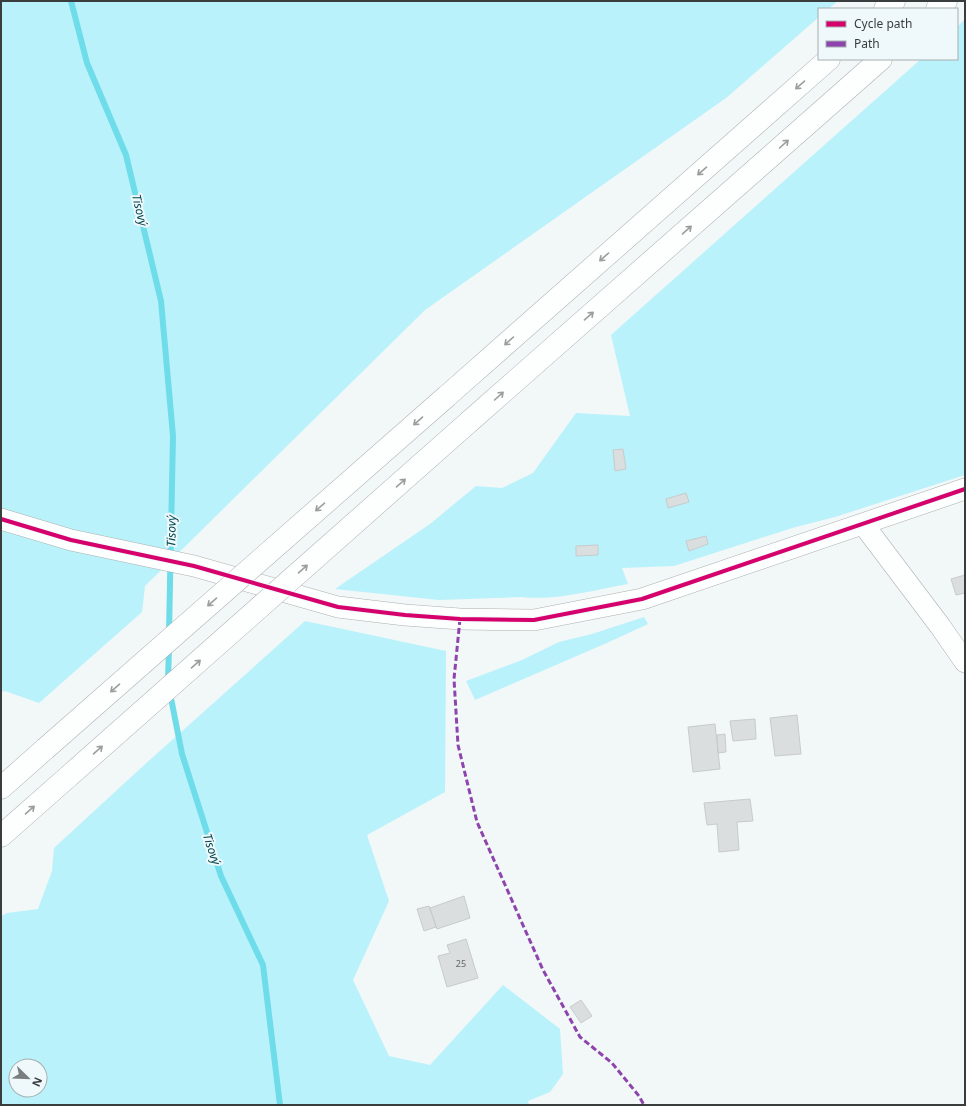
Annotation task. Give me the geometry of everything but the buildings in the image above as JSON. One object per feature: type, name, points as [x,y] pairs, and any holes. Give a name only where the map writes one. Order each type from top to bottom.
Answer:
[{"type":"highway","points":[[886,8],[894,1]]},
{"type":"highway","points":[[938,8],[946,1]]},
{"type":"highway","points":[[1,788],[828,60]]},
{"type":"highway","points":[[1,836],[880,60]]},
{"type":"street","points":[[1,519],[71,540],[194,566],[338,607],[405,615],[460,619],[534,620],[642,599],[965,488]]},
{"type":"street","points":[[863,524],[940,626],[965,662]]},
{"type":"shaded area","points":[[1,1],[838,1],[829,8],[818,8],[818,18],[726,98],[425,310],[145,586],[142,612],[39,703],[5,691],[1,692]]},
{"type":"shaded area","points":[[965,19],[965,475],[835,517],[792,528],[674,566],[622,568],[628,584],[588,592],[548,598],[521,597],[439,600],[335,589],[430,524],[476,486],[502,488],[533,473],[576,413],[630,416],[611,335],[920,60],[958,60],[958,26]]},
{"type":"shaded area","points":[[644,617],[648,624],[475,700],[466,681],[522,660],[559,642],[592,634]]},
{"type":"shaded area","points":[[305,621],[446,651],[445,792],[367,835],[389,901],[353,980],[389,1056],[430,1065],[503,985],[560,1029],[563,1074],[550,1092],[528,1101],[529,1105],[1,1105],[1,916],[7,913],[38,909],[52,871],[54,848]]},
{"type":"waterway","name":"Tisový","points":[[71,1],[87,63],[126,155],[161,301],[173,436],[169,632]]},
{"type":"waterway","name":"Tisový","points":[[168,680],[169,648]]},
{"type":"waterway","name":"Tisový","points":[[170,693],[182,754],[221,876],[263,965],[280,1105]]},
{"type":"marked path","points":[[460,619],[454,679],[458,745],[477,822],[543,970],[580,1037],[612,1063],[639,1096],[644,1105]]},
{"type":"cycle path","points":[[1,519],[71,540],[194,566],[338,607],[405,615],[460,619],[534,620],[642,599],[965,489]]}]
